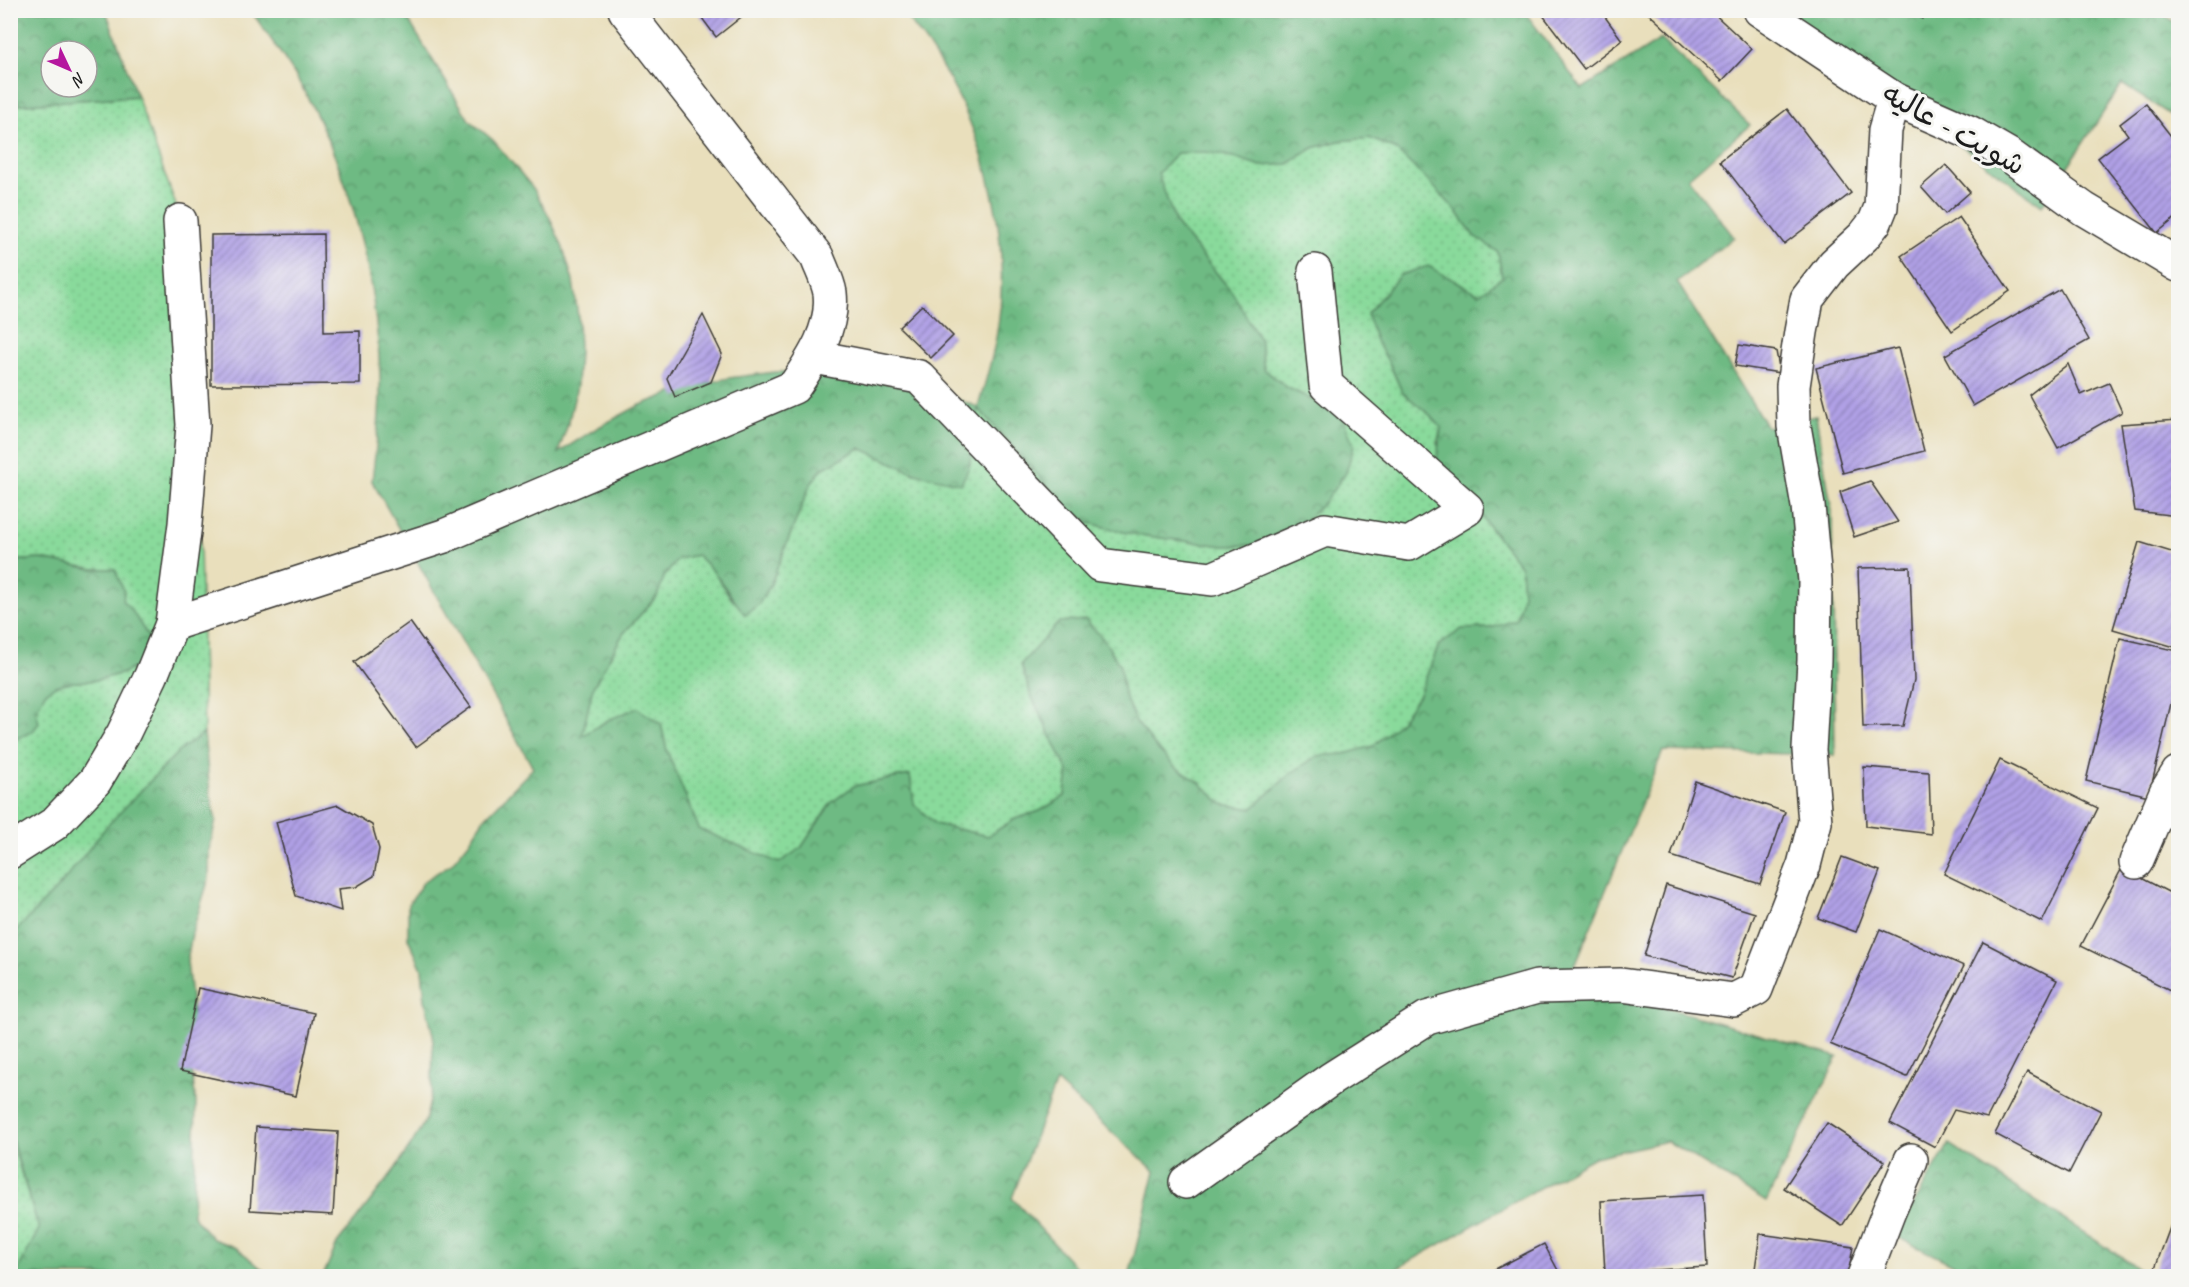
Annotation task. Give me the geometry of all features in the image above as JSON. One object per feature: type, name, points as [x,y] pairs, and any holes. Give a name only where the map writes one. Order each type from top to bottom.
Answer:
[{"type":"street","points":[[172,624],[444,536],[794,387],[815,357],[829,320],[830,291],[817,257],[625,10]]},
{"type":"street","name":"شويت - عاليه","points":[[1761,10],[1894,99],[1971,133],[2009,155],[2084,209],[2178,265]]},
{"type":"street","points":[[1186,1182],[1331,1079],[1427,1018],[1537,987],[1621,985],[1734,1000],[1756,989],[1804,865],[1815,822],[1809,750],[1814,661],[1815,581],[1808,506],[1794,426],[1793,386],[1801,332],[1807,299],[1834,264],[1864,236],[1875,222],[1881,207],[1886,130],[1894,99]]},
{"type":"street","points":[[10,852],[54,824],[94,781],[123,734],[151,676],[172,624],[185,524],[193,425],[180,221]]},
{"type":"street","points":[[815,357],[919,377],[1100,565],[1212,579],[1325,530],[1408,544],[1467,509],[1326,385],[1315,271]]},
{"type":"street","points":[[2136,862],[2166,792],[2178,773]]},
{"type":"street","points":[[1864,1276],[1911,1160]]},
{"type":"green space","points":[[11,10],[106,11],[137,96],[99,99],[99,39],[39,39],[39,99],[95,99],[11,105]]},
{"type":"green space","points":[[1949,10],[2160,11],[2178,26],[2178,120],[2122,84],[2042,206],[1781,11],[1931,11],[1941,19]]},
{"type":"green space","points":[[251,11],[403,11],[469,120],[493,140],[533,188],[563,248],[573,281],[578,316],[577,386],[569,421],[558,453],[638,406],[682,389],[729,378],[775,372],[823,371],[940,393],[978,407],[997,332],[1001,290],[1000,247],[994,204],[984,161],[969,120],[950,81],[927,45],[901,11],[1524,11],[1582,89],[1661,39],[1750,125],[1688,178],[1734,237],[1677,282],[1767,427],[1816,416],[1832,511],[1835,755],[1663,751],[1569,980],[1838,1057],[1766,1202],[1667,1141],[1594,1157],[1384,1276],[1129,1276],[1155,1171],[1056,1082],[1012,1198],[1084,1276],[323,1276],[337,1244],[395,1169],[426,1119],[432,1090],[433,1034],[425,1001],[422,969],[408,938],[408,905],[424,881],[451,864],[483,820],[533,768],[372,481],[379,415],[380,376],[373,297],[356,220],[345,183],[314,110],[295,75]],"holes":[[[1369,138],[1395,149],[1458,213],[1474,236],[1498,252],[1502,277],[1479,294],[1428,266],[1400,275],[1367,314],[1376,341],[1391,366],[1402,392],[1441,427],[1437,459],[1443,472],[1521,567],[1523,594],[1516,620],[1491,628],[1462,629],[1439,645],[1418,697],[1398,724],[1373,746],[1344,754],[1317,756],[1290,774],[1252,809],[1222,804],[1199,782],[1175,767],[1135,720],[1124,695],[1120,666],[1105,641],[1086,620],[1059,622],[1021,664],[1031,695],[1068,771],[1065,796],[1040,811],[1015,819],[988,836],[935,824],[914,804],[910,775],[854,786],[831,803],[801,848],[779,863],[699,829],[667,751],[661,724],[637,708],[608,720],[582,736],[593,687],[623,634],[657,596],[664,577],[678,559],[697,555],[713,571],[745,615],[759,604],[770,586],[810,485],[822,469],[860,448],[915,473],[961,484],[969,468],[978,408],[1044,482],[1061,506],[1090,523],[1127,533],[1225,546],[1254,545],[1306,521],[1326,500],[1346,473],[1354,445],[1343,420],[1317,402],[1286,387],[1264,369],[1260,340],[1232,292],[1176,224],[1158,174],[1177,153],[1206,152],[1233,157],[1261,166],[1288,164],[1313,148],[1339,141]]]},
{"type":"green space","points":[[137,96],[194,256],[204,733],[178,752],[62,883],[11,934],[10,742],[13,742],[36,711],[45,693],[55,686],[97,680],[142,665],[145,631],[123,602],[115,569],[93,569],[41,559],[10,561],[11,105]]},
{"type":"green space","points":[[1369,138],[1395,149],[1437,189],[1474,236],[1498,252],[1502,277],[1479,294],[1451,278],[1400,276],[1367,314],[1402,392],[1441,427],[1437,444],[1473,506],[1521,567],[1523,594],[1516,620],[1491,628],[1462,629],[1439,645],[1418,697],[1398,724],[1373,747],[1317,757],[1290,774],[1252,809],[1222,804],[1199,782],[1175,767],[1135,720],[1124,695],[1120,666],[1021,665],[1031,695],[1068,771],[1065,796],[1040,811],[1015,819],[988,836],[935,824],[914,804],[910,775],[854,786],[831,803],[801,848],[779,863],[699,829],[667,751],[661,724],[581,736],[593,687],[623,634],[657,596],[664,577],[678,559],[697,555],[713,571],[733,601],[770,586],[810,485],[822,469],[860,448],[915,473],[969,468],[978,408],[1044,482],[1061,506],[1090,523],[1127,533],[1161,538],[1225,546],[1254,545],[1343,420],[1317,402],[1286,387],[1264,369],[1260,340],[1232,292],[1176,224],[1157,174],[1177,153],[1206,152],[1233,157],[1261,166],[1288,164],[1313,148],[1339,141]]},
{"type":"green space","points":[[41,559],[93,569],[115,569],[124,592],[123,602],[131,609],[152,643],[142,664],[123,673],[97,680],[55,686],[45,693],[36,711],[39,723],[33,731],[10,742],[10,561]]},
{"type":"green space","points":[[204,733],[210,793],[216,820],[209,850],[209,878],[192,933],[187,961],[193,1016],[192,1073],[196,1102],[193,1216],[213,1239],[237,1248],[270,1276],[15,1276],[39,1229],[11,1137],[10,934],[21,926],[62,883],[107,826],[178,752]]},
{"type":"green space","points":[[10,1137],[39,1229],[15,1276],[10,1276]]},
{"type":"green space","points":[[1949,1144],[2150,1276],[1976,1276],[1895,1236]]},
{"type":"building","points":[[696,10],[750,10],[716,37]]},
{"type":"building","points":[[1539,10],[1600,10],[1622,40],[1584,69]]},
{"type":"building","points":[[1645,10],[1710,10],[1752,49],[1722,81]]},
{"type":"building","points":[[1910,10],[1928,10],[1922,19]]},
{"type":"building","points":[[2146,104],[2178,145],[2178,216],[2157,233],[2098,158],[2128,135],[2120,124]]},
{"type":"building","points":[[1787,109],[1851,193],[1784,244],[1720,161]]},
{"type":"building","points":[[1946,165],[1970,192],[1945,214],[1921,187]]},
{"type":"building","points":[[1959,217],[2010,291],[1952,331],[1901,256]]},
{"type":"building","points":[[323,234],[324,332],[360,331],[360,384],[211,385],[211,235]]},
{"type":"building","points":[[2060,289],[2089,340],[1973,406],[1945,355]]},
{"type":"building","points":[[922,305],[953,336],[931,358],[899,327]]},
{"type":"building","points":[[703,315],[722,354],[711,382],[675,397],[667,378]]},
{"type":"building","points":[[1739,345],[1776,351],[1780,373],[1735,366]]},
{"type":"building","points":[[1898,348],[1924,451],[1843,473],[1816,368]]},
{"type":"building","points":[[2068,364],[2081,395],[2109,383],[2122,412],[2058,448],[2029,395]]},
{"type":"building","points":[[2178,420],[2178,516],[2135,511],[2121,424]]},
{"type":"building","points":[[1870,481],[1898,522],[1854,537],[1840,492]]},
{"type":"building","points":[[2139,542],[2178,554],[2178,648],[2113,629]]},
{"type":"building","points":[[1910,567],[1914,680],[1903,726],[1863,727],[1858,568]]},
{"type":"building","points":[[410,622],[471,707],[416,747],[354,662]]},
{"type":"building","points":[[2120,638],[2178,651],[2178,674],[2149,796],[2086,781]]},
{"type":"building","points":[[2000,760],[2098,808],[2042,922],[1944,874]]},
{"type":"building","points":[[1864,767],[1929,772],[1931,834],[1866,826]]},
{"type":"building","points":[[1695,781],[1785,812],[1760,884],[1671,856]]},
{"type":"building","points":[[338,805],[372,825],[379,849],[374,876],[356,887],[338,889],[341,911],[296,896],[276,822]]},
{"type":"building","points":[[1842,857],[1880,871],[1856,932],[1818,918]]},
{"type":"building","points":[[2122,868],[2178,897],[2178,994],[2081,946]]},
{"type":"building","points":[[1666,885],[1755,913],[1732,978],[1644,956]]},
{"type":"building","points":[[1880,929],[1964,966],[1907,1077],[1830,1044]]},
{"type":"building","points":[[1983,942],[2057,980],[1987,1118],[1954,1110],[1935,1147],[1890,1123]]},
{"type":"building","points":[[198,988],[314,1013],[296,1096],[180,1071]]},
{"type":"building","points":[[2027,1072],[2101,1111],[2069,1173],[1995,1134]]},
{"type":"building","points":[[1827,1123],[1885,1161],[1842,1226],[1784,1188]]},
{"type":"building","points":[[256,1127],[338,1132],[333,1215],[250,1210]]},
{"type":"building","points":[[1703,1195],[1707,1267],[1605,1273],[1601,1201]]},
{"type":"building","points":[[2178,1206],[2178,1276],[2152,1276]]},
{"type":"building","points":[[1760,1234],[1853,1247],[1848,1276],[1754,1276]]},
{"type":"building","points":[[1544,1244],[1561,1276],[1482,1276]]}]
